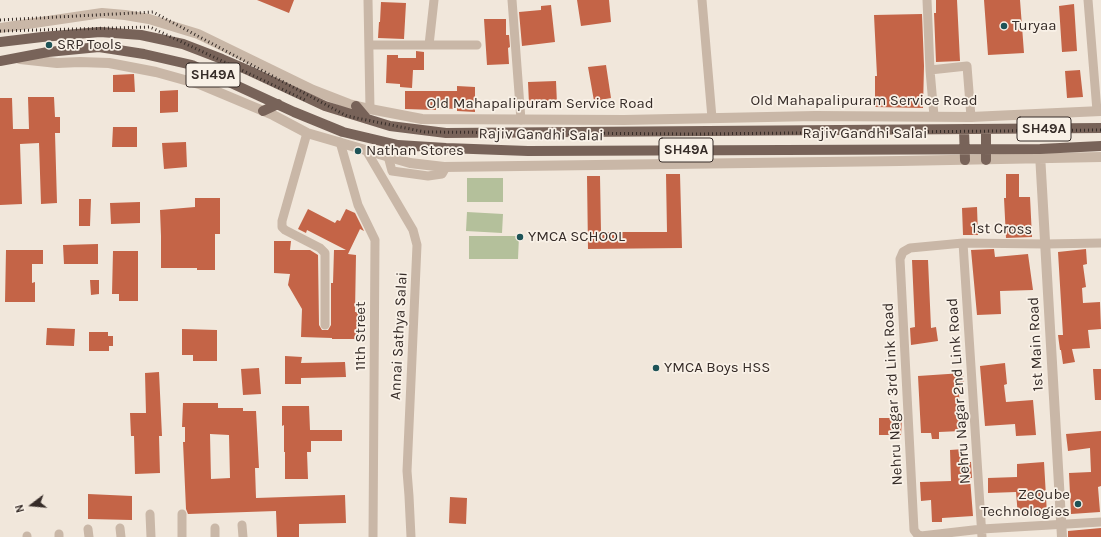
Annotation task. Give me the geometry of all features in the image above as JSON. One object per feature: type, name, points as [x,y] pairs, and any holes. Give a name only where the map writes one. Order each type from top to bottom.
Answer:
[{"type":"main road","name":"Rajiv Gandhi Salai","points":[[0,42],[100,32],[141,34],[183,44],[250,71],[325,106],[369,114],[390,126],[446,133],[1101,128]]},
{"type":"main road","name":"Rajiv Gandhi Salai","points":[[0,61],[48,52],[99,47],[144,54],[192,65],[343,132],[398,145],[528,151],[986,149],[1040,154],[1101,146]]},
{"type":"main road","points":[[263,111],[278,104]]},
{"type":"main road","points":[[356,106],[369,114]]},
{"type":"main road","points":[[964,129],[966,160]]},
{"type":"main road","points":[[986,129],[986,160]]},
{"type":"main road","points":[[693,131],[693,150]]},
{"type":"street","points":[[368,0],[369,114]]},
{"type":"street","points":[[430,45],[434,0]]},
{"type":"street","points":[[512,0],[521,120]]},
{"type":"street","points":[[702,0],[712,118]]},
{"type":"street","points":[[927,0],[930,70],[934,116]]},
{"type":"street","points":[[1088,0],[1099,111]]},
{"type":"street","points":[[0,28],[102,13],[149,19],[198,34],[314,90],[356,106]]},
{"type":"street","points":[[369,46],[477,45]]},
{"type":"street","points":[[14,58],[57,63],[109,63],[156,72],[199,84],[263,111],[307,133],[410,163],[446,167],[986,160],[1040,154],[1101,157]]},
{"type":"street","points":[[930,70],[967,66],[971,117]]},
{"type":"street","name":"Old Mahapalipuram Service Road","points":[[369,114],[422,119],[624,120],[815,116],[971,117],[1099,111]]},
{"type":"street","points":[[307,133],[282,221],[282,227],[320,248],[325,253],[325,325]]},
{"type":"street","name":"11th Street","points":[[340,142],[358,205],[376,240],[373,537]]},
{"type":"street","name":"Annai Sathya Salai","points":[[366,150],[413,230],[417,245],[407,471],[410,496],[411,537]]},
{"type":"street","name":"1st Main Road","points":[[1040,154],[1062,537]]},
{"type":"street","name":"1st Cross","points":[[903,252],[910,248],[963,243],[1101,243]]},
{"type":"street","name":"Nehru Nagar 2nd Link Road","points":[[963,243],[982,533]]},
{"type":"street","name":"Nehru Nagar 3rd Link Road","points":[[903,252],[900,259],[914,530],[921,536],[982,533]]},
{"type":"street","points":[[150,514],[151,537]]},
{"type":"street","points":[[182,514],[182,537]]},
{"type":"street","points":[[982,533],[1101,522]]},
{"type":"street","points":[[242,524],[243,537]]},
{"type":"green space","points":[[467,178],[503,178],[503,202],[467,202]]},
{"type":"green space","points":[[467,212],[503,214],[502,233],[466,231]]},
{"type":"green space","points":[[469,236],[519,236],[518,259],[469,259]]},
{"type":"building","points":[[257,0],[294,0],[289,13]]},
{"type":"building","points":[[577,0],[609,0],[611,22],[581,26]]},
{"type":"building","points":[[936,0],[957,0],[960,61],[936,62],[934,13],[936,13]]},
{"type":"building","name":"Turyaa","points":[[984,0],[1020,0],[1024,53],[988,55]]},
{"type":"building","points":[[381,2],[406,3],[404,39],[378,38]]},
{"type":"building","points":[[1074,4],[1077,51],[1062,52],[1059,6]]},
{"type":"building","points":[[551,5],[555,42],[522,46],[519,12],[541,10],[541,6]]},
{"type":"building","points":[[922,14],[924,66],[923,108],[875,107],[875,76],[877,76],[874,15]]},
{"type":"building","points":[[484,19],[506,19],[506,35],[509,35],[510,47],[508,48],[509,64],[487,65]]},
{"type":"building","points":[[416,51],[424,52],[424,70],[413,70],[412,88],[400,87],[400,84],[386,83],[387,55],[398,55],[398,58],[416,58]]},
{"type":"building","points":[[606,65],[611,98],[594,101],[588,67]]},
{"type":"building","points":[[1080,70],[1083,97],[1067,98],[1065,71]]},
{"type":"building","points":[[134,74],[135,92],[113,92],[113,75]]},
{"type":"building","points":[[556,81],[557,104],[529,104],[528,82]]},
{"type":"building","points":[[457,86],[475,87],[475,112],[436,108],[436,110],[405,109],[405,91],[457,91]]},
{"type":"building","points":[[178,90],[178,112],[160,113],[160,91]]},
{"type":"building","points":[[28,97],[54,97],[55,117],[60,117],[60,133],[55,133],[57,203],[41,204],[39,143],[20,144],[22,204],[0,205],[0,98],[12,98],[13,129],[29,129]]},
{"type":"building","points":[[113,127],[137,127],[137,147],[112,147]]},
{"type":"building","points":[[186,142],[187,167],[164,169],[162,143]]},
{"type":"building","points":[[666,174],[680,174],[682,248],[588,249],[587,176],[600,176],[601,232],[667,232]]},
{"type":"building","points":[[1006,174],[1019,174],[1019,197],[1030,197],[1032,237],[1006,238],[1004,198],[1006,198]]},
{"type":"building","points":[[195,198],[220,198],[220,234],[215,234],[215,270],[197,270],[197,268],[161,268],[160,210],[195,207]]},
{"type":"building","points":[[79,199],[91,199],[90,226],[79,226]]},
{"type":"building","points":[[140,202],[140,223],[111,224],[110,203]]},
{"type":"building","points":[[977,207],[978,235],[963,235],[962,208]]},
{"type":"building","points":[[308,209],[335,223],[337,220],[340,221],[346,209],[355,213],[364,231],[360,229],[348,254],[356,255],[355,312],[358,312],[358,339],[301,337],[302,309],[288,285],[290,274],[274,273],[274,241],[291,241],[290,250],[310,250],[318,255],[319,325],[322,330],[328,330],[331,325],[331,283],[333,283],[334,250],[346,250],[307,230],[306,233],[298,229]]},
{"type":"building","points":[[98,244],[98,264],[64,264],[63,245]]},
{"type":"building","points":[[994,249],[995,257],[1028,254],[1033,290],[1000,291],[1001,314],[977,315],[971,250]]},
{"type":"building","points":[[1086,249],[1087,264],[1083,265],[1086,287],[1082,288],[1083,303],[1100,302],[1101,329],[1088,330],[1090,348],[1072,349],[1075,362],[1063,364],[1058,335],[1063,335],[1058,252]]},
{"type":"building","points":[[6,250],[43,250],[43,264],[32,264],[32,283],[35,282],[35,302],[5,302]]},
{"type":"building","points":[[113,251],[138,251],[138,301],[119,301],[119,294],[112,294]]},
{"type":"building","points":[[912,260],[928,260],[931,328],[936,327],[938,341],[911,345],[910,328],[915,327]]},
{"type":"building","points":[[90,280],[99,280],[99,294],[91,295]]},
{"type":"building","points":[[47,328],[75,329],[74,346],[46,345]]},
{"type":"building","points":[[182,329],[217,330],[217,361],[193,361],[193,355],[182,355]]},
{"type":"building","points":[[89,332],[108,332],[108,336],[113,336],[113,346],[109,346],[109,351],[89,351]]},
{"type":"building","points":[[285,356],[302,357],[301,363],[345,362],[346,377],[301,378],[301,384],[285,384]]},
{"type":"building","points":[[1005,363],[1007,384],[1004,385],[1006,402],[1033,400],[1036,435],[1016,436],[1015,424],[985,426],[980,366]]},
{"type":"building","points":[[259,368],[261,394],[243,395],[241,369]]},
{"type":"building","points":[[1093,369],[1101,369],[1101,400],[1095,400]]},
{"type":"building","points":[[159,372],[162,436],[159,436],[160,473],[135,474],[134,436],[131,436],[130,413],[146,413],[145,373]]},
{"type":"building","points":[[963,373],[964,392],[959,392],[961,431],[939,432],[939,439],[932,439],[931,433],[921,433],[918,376]]},
{"type":"building","points":[[183,403],[218,403],[218,408],[243,408],[243,411],[256,411],[259,468],[255,468],[256,498],[345,495],[346,523],[299,524],[299,537],[277,537],[276,511],[188,514],[186,509],[183,442],[185,442],[185,427],[182,427]],"holes":[[[210,434],[229,435],[230,478],[211,479]]]},
{"type":"building","points":[[282,406],[309,406],[310,430],[342,430],[342,441],[311,441],[311,452],[307,452],[308,479],[285,479],[284,425],[282,426]]},
{"type":"building","points":[[879,418],[902,418],[901,435],[879,435]]},
{"type":"building","points":[[1101,431],[1101,486],[1098,487],[1100,512],[1071,514],[1069,473],[1091,472],[1090,448],[1068,451],[1066,434]]},
{"type":"building","points":[[964,449],[965,462],[971,462],[972,478],[970,478],[973,516],[942,518],[942,522],[932,522],[931,500],[921,501],[920,482],[951,481],[950,450]]},
{"type":"building","points":[[1044,462],[1047,514],[1018,516],[1016,492],[988,493],[988,478],[1017,477],[1017,464]]},
{"type":"building","points":[[88,494],[132,496],[132,520],[88,519]]},
{"type":"building","points":[[450,497],[467,498],[466,524],[449,523]]},
{"type":"building","points":[[1101,528],[1101,537],[1068,537],[1068,531]]},
{"type":"railway","points":[[0,20],[153,12],[347,116],[425,132],[693,134],[1101,130]]},
{"type":"railway","points":[[0,31],[150,27],[307,101]]},
{"type":"place","name":"Turyaa","points":[[1004,26]]},
{"type":"place","name":"SRP Tools","points":[[49,45]]},
{"type":"place","name":"Nathan Stores","points":[[358,151]]},
{"type":"place","name":"YMCA SCHOOL","points":[[520,237]]},
{"type":"place","name":"YMCA Boys HSS","points":[[656,368]]},
{"type":"place","name":"ZeQube Technologies","points":[[1078,504]]}]
